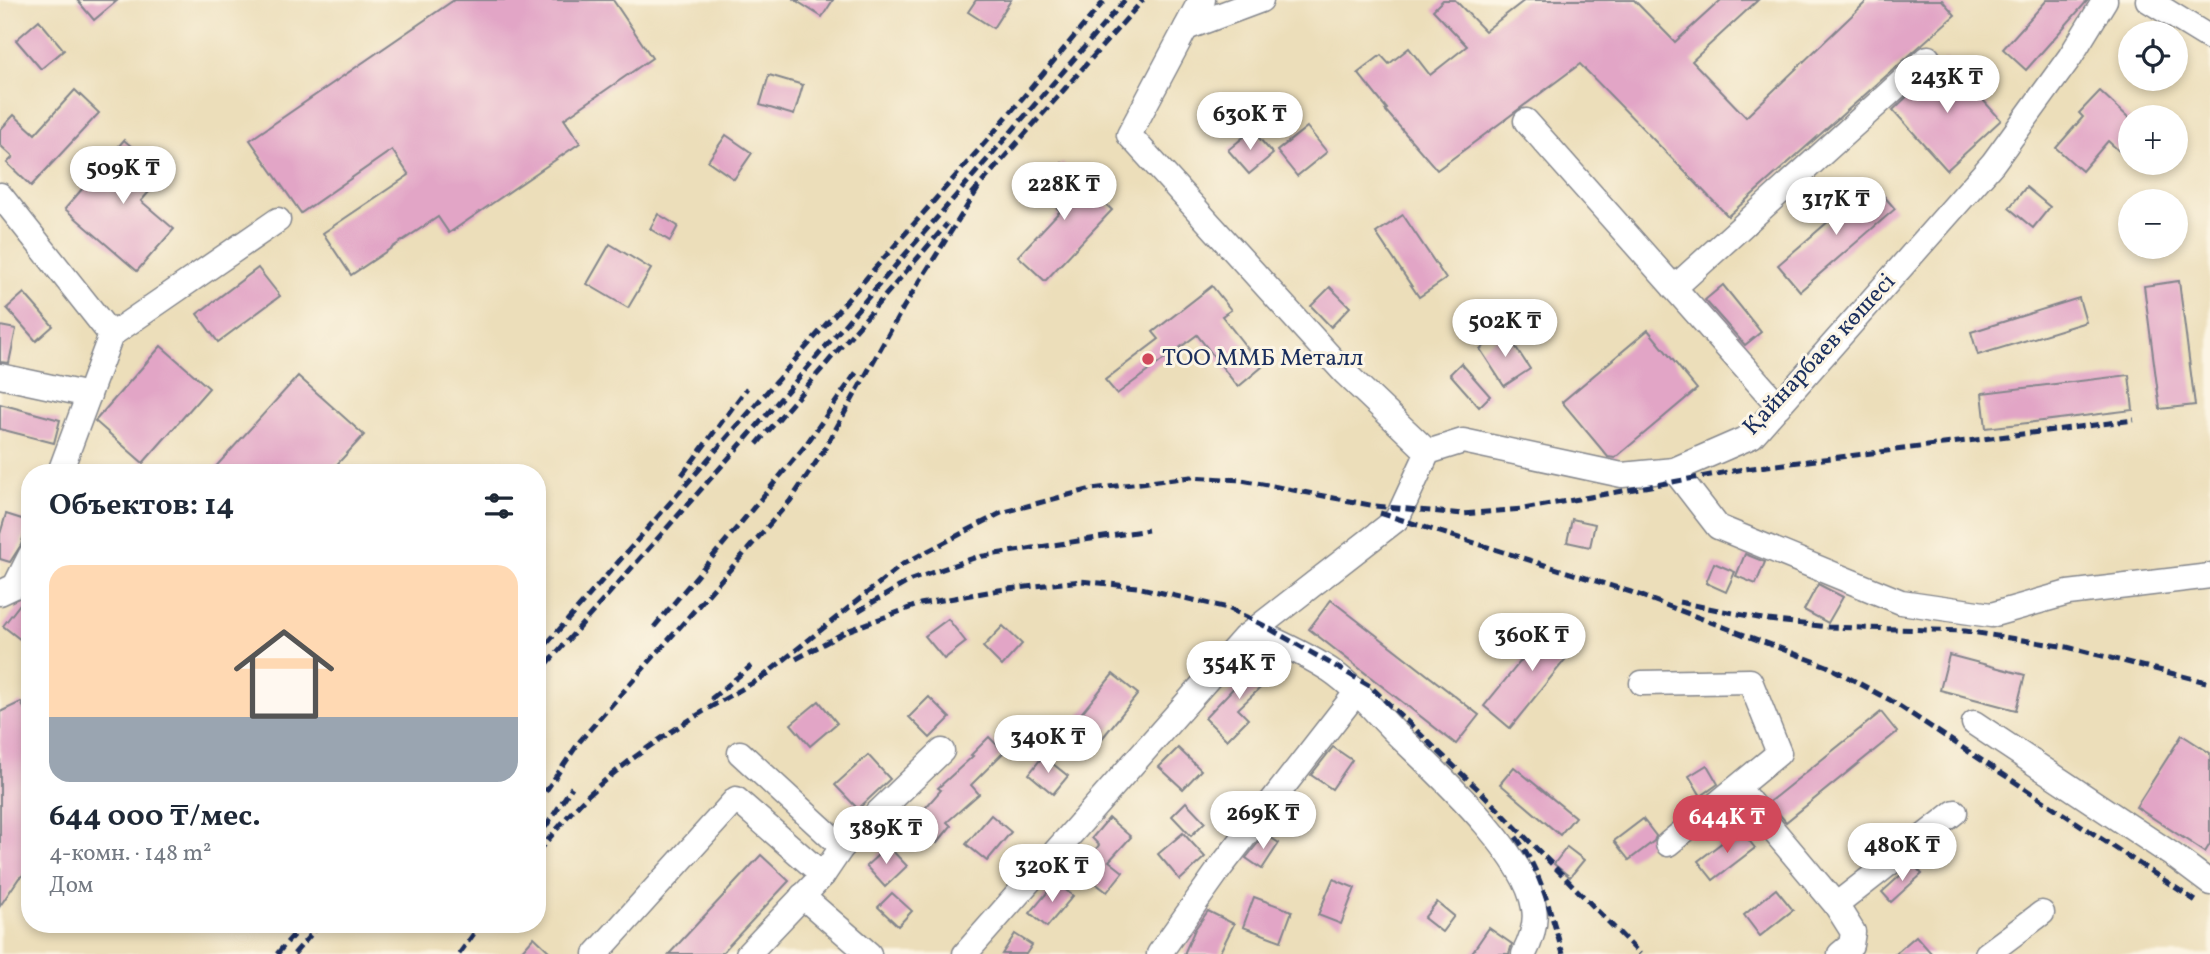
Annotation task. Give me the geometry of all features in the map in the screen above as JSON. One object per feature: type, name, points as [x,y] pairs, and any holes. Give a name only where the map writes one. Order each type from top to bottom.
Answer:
[{"type":"street","points":[[965,954],[1249,634],[1397,519],[1428,452],[1344,372],[1129,135],[1203,0]]},
{"type":"street","points":[[1186,27],[1261,0]]},
{"type":"street","name":"Қайнарбаев көшесі","points":[[1428,452],[1463,441],[1622,475],[1674,470],[1752,436],[1993,163],[2070,57],[2105,0]]},
{"type":"street","points":[[2148,0],[2210,38]]},
{"type":"street","points":[[1674,288],[1928,58]]},
{"type":"street","points":[[1526,121],[1779,406]]},
{"type":"street","points":[[0,195],[111,335]]},
{"type":"street","points":[[63,464],[111,335],[278,220]]},
{"type":"street","points":[[0,376],[89,395]]},
{"type":"street","points":[[1674,470],[1718,527],[1901,602],[1991,615],[2068,593],[2210,576]]},
{"type":"street","points":[[0,593],[15,586],[21,574]]},
{"type":"street","points":[[1249,634],[1330,671],[1356,692],[1476,812],[1523,875],[1534,908],[1532,936],[1524,954]]},
{"type":"street","points":[[1642,683],[1750,681],[1779,753],[1668,844]]},
{"type":"street","points":[[1159,954],[1220,868],[1356,692]]},
{"type":"street","points":[[1974,723],[2163,848],[2210,884]]},
{"type":"street","points":[[748,954],[823,875],[842,847],[942,751]]},
{"type":"street","points":[[740,753],[842,847]]},
{"type":"street","points":[[1738,788],[1836,905],[1853,932],[1851,945],[1840,954]]},
{"type":"street","points":[[596,954],[736,799],[823,875]]},
{"type":"street","points":[[1836,905],[1955,812]]},
{"type":"street","points":[[802,896],[869,954]]},
{"type":"street","points":[[1987,954],[2042,913]]},
{"type":"building","points":[[77,0],[118,0],[94,20]]},
{"type":"building","points":[[454,0],[613,0],[652,58],[564,119],[580,143],[449,233],[438,217],[351,275],[323,233],[409,175],[392,150],[301,213],[250,140]]},
{"type":"building","points":[[795,0],[833,0],[822,17]]},
{"type":"building","points":[[976,0],[1011,0],[993,28],[968,12]]},
{"type":"building","points":[[1443,0],[1455,0],[1485,31],[1525,0],[1634,0],[1675,42],[1721,0],[1758,0],[1692,61],[1746,117],[1868,0],[1942,0],[1955,15],[1728,216],[1580,64],[1437,170],[1385,110],[1387,109],[1358,73],[1381,55],[1389,64],[1409,48],[1430,75],[1467,46],[1433,10]]},
{"type":"building","points":[[2047,0],[2088,0],[2026,70],[2003,49]]},
{"type":"building","points":[[39,20],[64,50],[41,69],[16,40]]},
{"type":"building","points":[[1946,59],[2001,120],[1947,170],[1893,110]]},
{"type":"building","points":[[769,75],[803,85],[794,115],[760,105]]},
{"type":"building","points":[[75,90],[99,113],[31,186],[7,163],[13,157],[0,145],[0,130],[14,115],[35,134]]},
{"type":"building","points":[[2100,91],[2118,108],[2118,150],[2108,141],[2082,171],[2056,148],[2083,117],[2079,113]]},
{"type":"building","points":[[1307,127],[1327,152],[1297,176],[1277,151]]},
{"type":"building","points":[[1252,130],[1273,154],[1249,174],[1228,150]]},
{"type":"building","points":[[726,135],[752,153],[734,179],[708,161]]},
{"type":"building","points":[[124,140],[164,175],[141,201],[174,229],[137,271],[65,209]]},
{"type":"building","points":[[1062,163],[1112,210],[1045,281],[1018,256],[1060,211],[1037,189]]},
{"type":"building","points":[[1873,183],[1895,209],[1800,291],[1778,265]]},
{"type":"building","points":[[2026,187],[2050,207],[2033,228],[2009,208]]},
{"type":"building","points":[[658,214],[678,226],[670,241],[650,229]]},
{"type":"building","points":[[1403,215],[1446,279],[1419,297],[1376,233]]},
{"type":"building","points":[[610,244],[651,269],[628,308],[587,284]]},
{"type":"building","points":[[258,268],[280,296],[218,342],[197,314]]},
{"type":"building","points":[[2179,281],[2195,405],[2160,409],[2144,286]]},
{"type":"building","points":[[1723,285],[1761,332],[1745,345],[1705,300]]},
{"type":"building","name":"ТОО ММБ Металл","points":[[1212,286],[1231,310],[1222,316],[1262,367],[1238,387],[1197,335],[1117,394],[1105,380],[1159,339],[1153,332]]},
{"type":"building","points":[[1330,287],[1350,307],[1331,327],[1311,306]]},
{"type":"building","points":[[24,293],[53,326],[36,341],[7,308]]},
{"type":"building","points":[[2079,298],[2086,322],[1978,355],[1971,332]]},
{"type":"building","points":[[0,326],[16,329],[9,363],[0,362]]},
{"type":"building","points":[[1648,330],[1697,389],[1615,458],[1608,457],[1562,402]]},
{"type":"building","points":[[1506,332],[1530,369],[1504,386],[1480,349]]},
{"type":"building","points":[[161,346],[209,388],[143,463],[95,421]]},
{"type":"building","points":[[1461,363],[1490,396],[1479,407],[1450,374]]},
{"type":"building","points":[[2129,375],[2133,410],[1986,428],[1982,393]]},
{"type":"building","points":[[298,376],[364,435],[337,464],[218,464]]},
{"type":"building","points":[[0,404],[60,420],[54,443],[0,429]]},
{"type":"building","points":[[6,514],[21,519],[21,545],[10,562],[0,559],[0,534]]},
{"type":"building","points":[[1572,519],[1595,524],[1590,547],[1567,542]]},
{"type":"building","points":[[1745,554],[1765,562],[1756,584],[1736,576]]},
{"type":"building","points":[[1714,563],[1735,572],[1726,592],[1706,583]]},
{"type":"building","points":[[1818,584],[1843,597],[1828,623],[1804,610]]},
{"type":"building","points":[[1331,600],[1479,715],[1456,744],[1309,629]]},
{"type":"building","points":[[21,603],[21,640],[3,626]]},
{"type":"building","points":[[948,619],[966,642],[944,659],[925,636]]},
{"type":"building","points":[[1555,619],[1581,640],[1510,728],[1484,706]]},
{"type":"building","points":[[1003,626],[1022,644],[1002,666],[983,647]]},
{"type":"building","points":[[1949,655],[2025,675],[2016,710],[1940,690]]},
{"type":"building","points":[[1261,659],[1275,674],[1238,709],[1248,719],[1227,740],[1205,718]]},
{"type":"building","points":[[1113,674],[1138,694],[1092,751],[1067,731]]},
{"type":"building","points":[[929,697],[950,718],[930,738],[909,717]]},
{"type":"building","points":[[819,701],[837,723],[810,746],[791,724]]},
{"type":"building","points":[[21,702],[21,877],[0,906],[0,712]]},
{"type":"building","points":[[1881,712],[1897,732],[1786,822],[1769,802]]},
{"type":"building","points":[[2182,735],[2210,753],[2210,844],[2205,852],[2136,807]]},
{"type":"building","points":[[989,737],[1004,752],[971,785],[979,794],[947,822],[951,826],[937,843],[913,822],[941,790],[938,788],[973,756],[971,755]]},
{"type":"building","points":[[1333,747],[1352,760],[1332,789],[1311,775]]},
{"type":"building","points":[[1178,748],[1201,770],[1183,789],[1159,767]]},
{"type":"building","points":[[868,755],[890,779],[858,809],[835,785]]},
{"type":"building","points":[[1043,756],[1068,776],[1053,794],[1029,774]]},
{"type":"building","points":[[1707,765],[1718,784],[1701,796],[1689,776]]},
{"type":"building","points":[[1514,767],[1575,817],[1560,835],[1500,784]]},
{"type":"building","points":[[1186,802],[1205,822],[1191,836],[1172,816]]},
{"type":"building","points":[[991,815],[1011,832],[987,861],[966,844]]},
{"type":"building","points":[[1109,818],[1131,837],[1109,861],[1123,872],[1107,892],[1079,871],[1099,845],[1092,838]]},
{"type":"building","points":[[1643,819],[1656,836],[1654,841],[1629,860],[1614,841]]},
{"type":"building","points":[[1740,829],[1755,848],[1713,880],[1698,861]]},
{"type":"building","points":[[1183,833],[1205,857],[1180,880],[1158,854]]},
{"type":"building","points":[[1265,834],[1279,843],[1262,869],[1246,858]]},
{"type":"building","points":[[888,846],[907,866],[885,887],[866,866]]},
{"type":"building","points":[[1567,847],[1584,860],[1570,877],[1554,864]]},
{"type":"building","points":[[761,855],[789,881],[721,954],[669,954]]},
{"type":"building","points":[[1913,864],[1922,874],[1891,902],[1882,892]]},
{"type":"building","points":[[1333,879],[1355,888],[1341,924],[1318,915]]},
{"type":"building","points":[[1056,882],[1073,896],[1047,927],[1030,913]]},
{"type":"building","points":[[1776,889],[1793,910],[1760,936],[1744,915]]},
{"type":"building","points":[[892,893],[912,911],[898,926],[878,907]]},
{"type":"building","points":[[1254,897],[1292,911],[1281,941],[1243,927]]},
{"type":"building","points":[[1437,902],[1454,916],[1442,932],[1424,918]]},
{"type":"building","points":[[1208,911],[1234,924],[1219,954],[1184,954],[1195,929]]},
{"type":"building","points":[[1489,928],[1512,944],[1509,954],[1471,954]]},
{"type":"building","points":[[1015,934],[1032,945],[1026,954],[1002,954]]},
{"type":"building","points":[[1916,936],[1932,954],[1895,954]]},
{"type":"building","points":[[534,937],[552,954],[519,954]]},
{"type":"railway","points":[[546,645],[988,139],[1105,0]]},
{"type":"railway","points":[[546,665],[750,434],[1125,0]]},
{"type":"railway","points":[[972,194],[1143,0]]},
{"type":"railway","points":[[546,791],[580,741],[790,501],[823,452],[903,308],[979,187]]},
{"type":"railway","points":[[757,444],[947,224]]},
{"type":"railway","points":[[654,627],[805,446],[858,370]]},
{"type":"railway","points":[[682,475],[747,388]]},
{"type":"railway","points":[[760,679],[903,564],[1001,513],[1091,489],[1191,477],[1242,480],[1375,506],[1463,514],[1523,509],[1744,469],[2134,420]]},
{"type":"railway","points":[[1380,513],[1631,592],[1827,666],[1890,700],[2196,901]]},
{"type":"railway","points":[[858,611],[911,580],[977,557],[1148,530]]},
{"type":"railway","points":[[796,659],[847,631],[920,604],[999,590],[1081,581],[1137,587],[1228,608],[1370,686],[1482,793],[1640,954]]},
{"type":"railway","points":[[1679,602],[1768,620],[1828,627],[1965,631],[2067,647],[2210,683]]},
{"type":"railway","points":[[711,699],[751,666]]},
{"type":"railway","points":[[546,842],[587,796],[629,761],[698,715],[769,674]]},
{"type":"railway","points":[[546,826],[572,787]]},
{"type":"railway","points":[[1516,837],[1539,878],[1563,954]]},
{"type":"railway","points":[[277,954],[295,933]]},
{"type":"railway","points":[[294,954],[312,933]]},
{"type":"railway","points":[[459,954],[474,933]]},
{"type":"place","name":"ТОО ММБ Металл","points":[[1148,359]]}]
